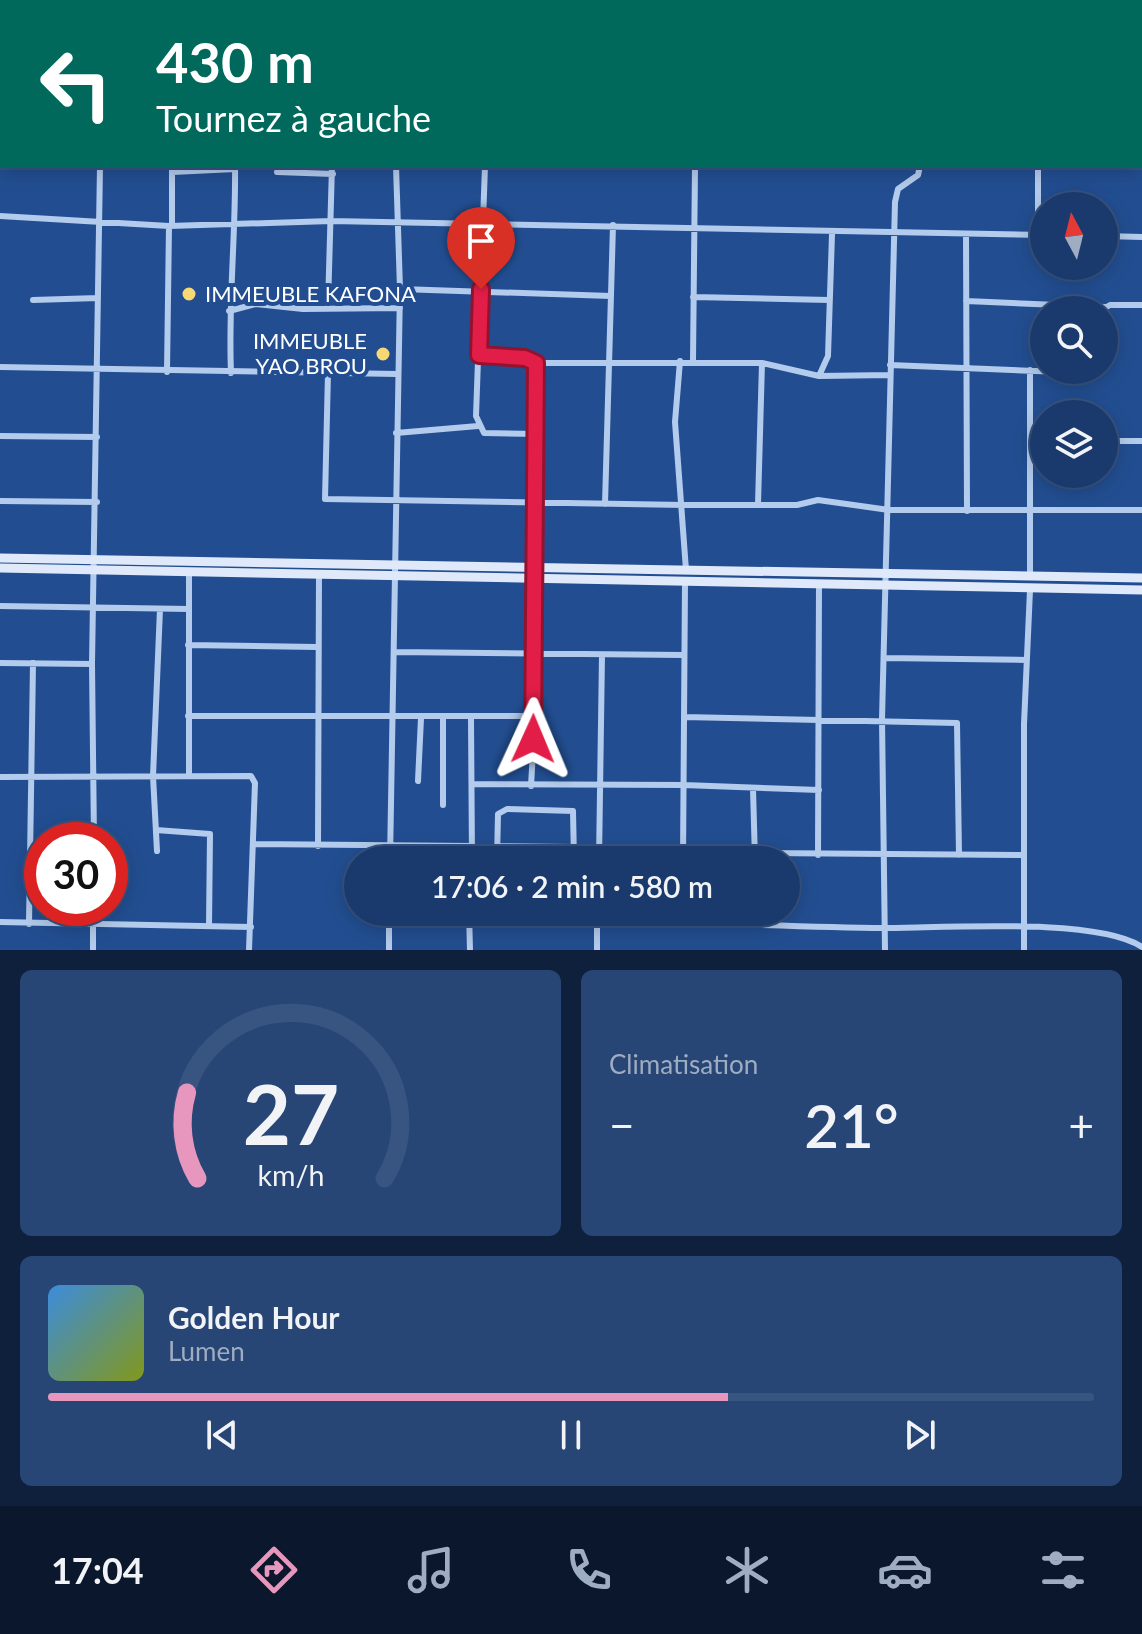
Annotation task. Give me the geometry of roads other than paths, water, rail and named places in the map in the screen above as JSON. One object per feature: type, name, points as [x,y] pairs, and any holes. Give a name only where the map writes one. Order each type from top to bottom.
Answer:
[{"type":"main road","points":[[0,558],[189,571],[319,573],[393,570]]},
{"type":"main road","points":[[0,568],[96,564],[686,576],[888,573],[1142,578]]},
{"type":"main road","points":[[686,576],[819,585],[1142,590]]},
{"type":"street","points":[[94,822],[92,664],[100,168]]},
{"type":"street","points":[[167,372],[172,169],[204,168]]},
{"type":"street","points":[[231,373],[229,311],[236,226],[235,168]]},
{"type":"street","points":[[391,846],[393,570],[400,308],[396,168]]},
{"type":"street","points":[[485,168],[478,426],[484,433],[536,434]]},
{"type":"street","points":[[693,361],[695,168]]},
{"type":"street","points":[[885,950],[882,719],[888,573],[890,365],[898,189],[918,175],[920,168]]},
{"type":"street","points":[[1038,168],[1039,192]]},
{"type":"street","points":[[277,172],[333,170],[328,306]]},
{"type":"street","points":[[0,216],[171,226],[331,221],[613,225],[832,234],[1030,235]]},
{"type":"street","points":[[605,504],[613,225]]},
{"type":"street","points":[[819,376],[828,356],[832,234]]},
{"type":"street","points":[[966,234],[967,511]]},
{"type":"street","points":[[1118,236],[1142,237]]},
{"type":"street","points":[[400,289],[481,289],[611,296]]},
{"type":"street","points":[[693,297],[829,300]]},
{"type":"street","points":[[33,300],[98,298]]},
{"type":"street","points":[[966,301],[1030,304]]},
{"type":"street","points":[[229,311],[256,304],[303,309],[328,306],[400,308]]},
{"type":"street","points":[[1118,307],[1142,305]]},
{"type":"street","points":[[479,355],[525,358],[536,363],[762,363],[819,376],[890,375]]},
{"type":"street","points":[[680,361],[675,422],[684,505],[686,576],[683,846]]},
{"type":"street","points":[[531,786],[535,716],[536,363]]},
{"type":"street","points":[[758,504],[762,363]]},
{"type":"street","points":[[890,365],[966,365],[1030,370]]},
{"type":"street","points":[[0,367],[397,374]]},
{"type":"street","points":[[328,373],[325,499],[684,505],[797,505],[818,500],[889,510],[1142,510]]},
{"type":"street","points":[[396,433],[478,426]]},
{"type":"street","points":[[0,436],[97,437]]},
{"type":"street","points":[[1118,441],[1142,441]]},
{"type":"street","points":[[1030,576],[1031,488]]},
{"type":"street","points":[[0,501],[97,502]]},
{"type":"street","points":[[189,571],[189,776]]},
{"type":"street","points":[[318,846],[316,647],[319,573]]},
{"type":"street","points":[[818,855],[819,585]]},
{"type":"street","points":[[1024,950],[1023,855],[1030,590]]},
{"type":"street","points":[[0,606],[189,609]]},
{"type":"street","points":[[157,851],[153,776],[160,609]]},
{"type":"street","points":[[188,645],[316,647]]},
{"type":"street","points":[[394,652],[683,655]]},
{"type":"street","points":[[600,846],[602,655]]},
{"type":"street","points":[[884,658],[1027,660]]},
{"type":"street","points":[[0,663],[92,664]]},
{"type":"street","points":[[31,822],[33,663]]},
{"type":"street","points":[[188,716],[471,719],[535,716]]},
{"type":"street","points":[[684,717],[957,723],[959,855]]},
{"type":"street","points":[[418,781],[421,718]]},
{"type":"street","points":[[443,718],[443,805]]},
{"type":"street","points":[[471,719],[473,846]]},
{"type":"street","points":[[0,777],[254,778],[249,950]]},
{"type":"street","points":[[472,784],[684,785],[819,790]]},
{"type":"street","points":[[753,789],[755,846]]},
{"type":"street","points":[[498,846],[501,810],[538,809],[573,811],[574,846]]},
{"type":"street","points":[[156,830],[210,834],[209,926]]},
{"type":"street","points":[[253,844],[344,846]]},
{"type":"street","points":[[800,855],[1023,855]]},
{"type":"street","points":[[0,922],[24,924]]},
{"type":"street","points":[[128,924],[251,927]]},
{"type":"street","points":[[800,925],[885,928],[1023,926],[1111,936],[1142,947]]},
{"type":"street","points":[[92,926],[93,950]]},
{"type":"street","points":[[389,926],[389,950]]},
{"type":"street","points":[[469,926],[470,950]]},
{"type":"street","points":[[597,926],[597,950]]},
{"type":"place","name":"IMMEUBLE KAFONA","points":[[189,294]]},
{"type":"place","name":"IMMEUBLE YAO BROU","points":[[383,354]]}]
